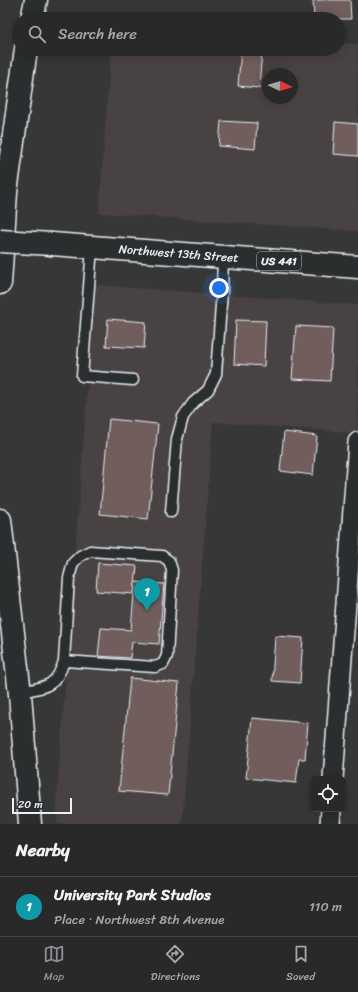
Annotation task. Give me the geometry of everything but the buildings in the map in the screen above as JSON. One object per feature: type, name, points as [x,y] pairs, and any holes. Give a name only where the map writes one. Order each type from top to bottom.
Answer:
[{"type":"street","points":[[33,12],[36,0]]},
{"type":"street","points":[[0,283],[6,192],[25,56]]},
{"type":"street","name":"Northwest 13th Street","points":[[0,241],[358,267]]},
{"type":"street","points":[[333,776],[358,442]]},
{"type":"street","points":[[0,520],[20,692],[30,824]]},
{"type":"street","points":[[330,824],[331,812]]},
{"type":"lane","points":[[92,248],[82,376],[133,380]]},
{"type":"lane","points":[[171,512],[177,439],[183,417],[193,403],[208,390],[216,374],[223,257]]},
{"type":"lane","points":[[20,692],[47,687],[54,682],[61,673],[64,661],[69,578],[73,563],[80,556],[90,551],[162,556],[169,561],[172,570],[167,656],[163,664],[155,667],[64,661]]},
{"type":"shaded area","points":[[346,43],[358,44],[358,231],[99,213],[110,56],[346,56]]},
{"type":"shaded area","points":[[95,285],[358,305],[358,433],[213,422],[182,824],[57,824],[57,797]]},
{"type":"place","name":"University Park Studios","points":[[147,611]]}]
